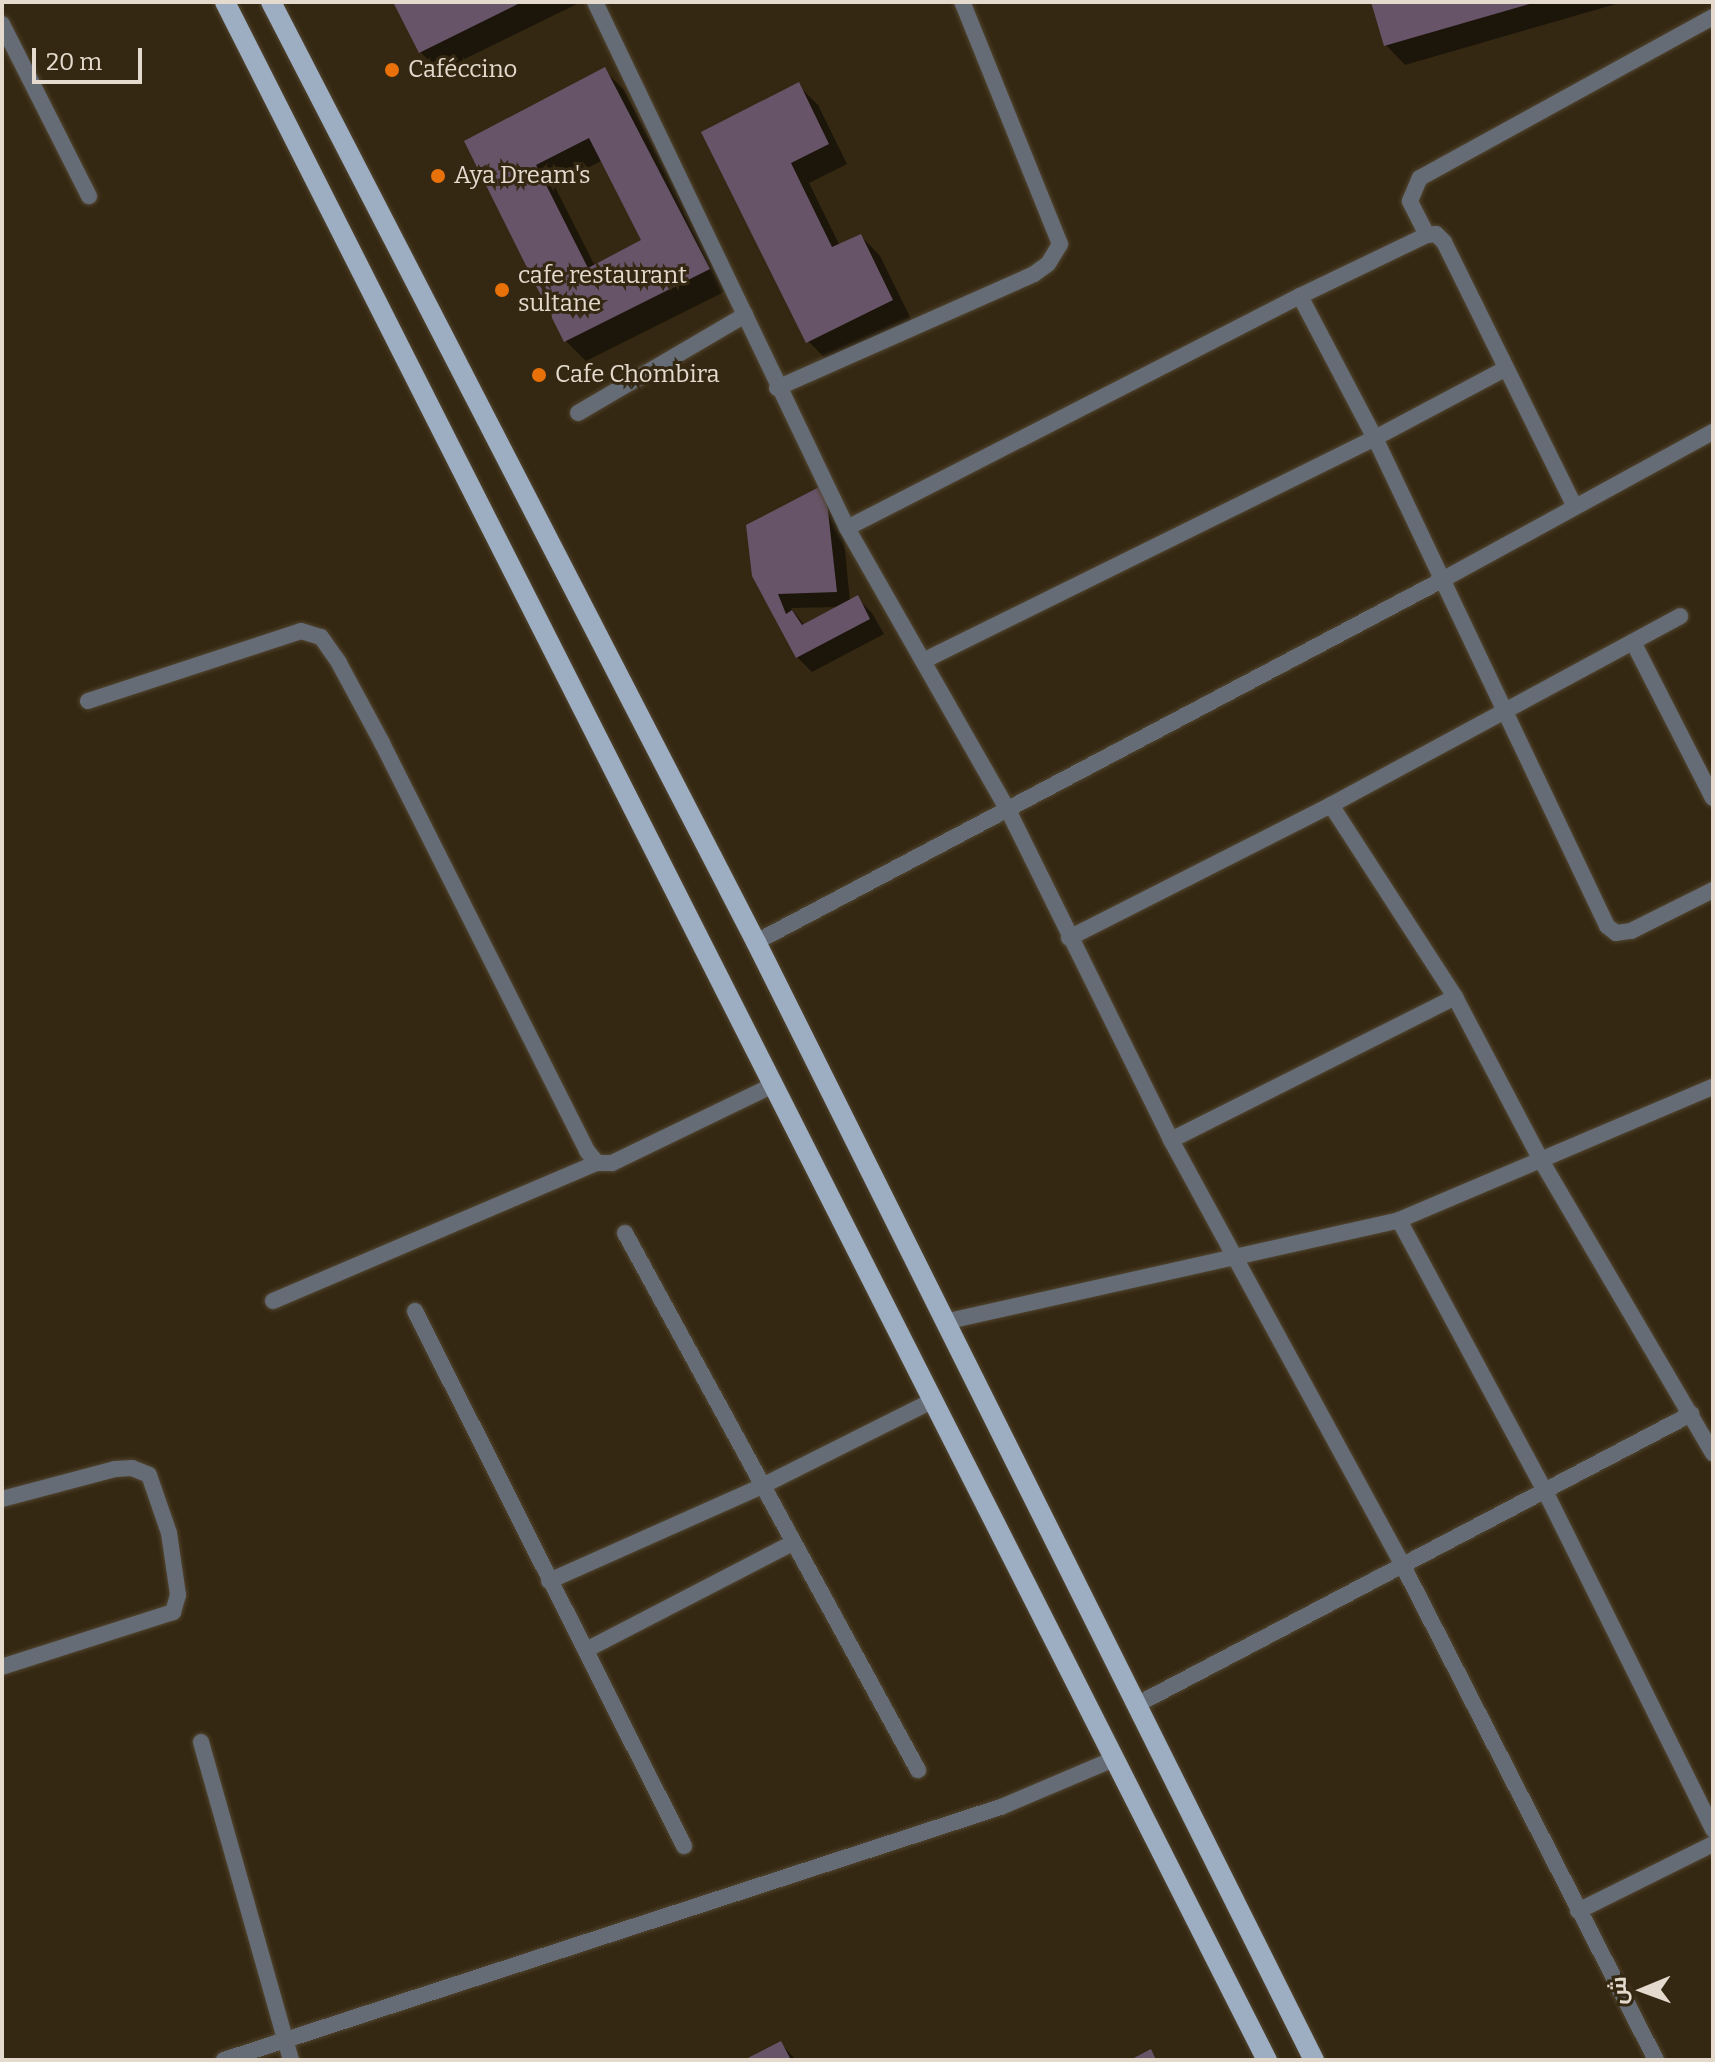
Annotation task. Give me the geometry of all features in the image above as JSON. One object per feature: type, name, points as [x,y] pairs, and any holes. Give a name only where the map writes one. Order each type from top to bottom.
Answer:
[{"type":"main road","points":[[225,2],[1267,2060]]},
{"type":"main road","points":[[271,2],[756,942],[1314,2060]]},
{"type":"street","points":[[595,2],[777,388],[847,528],[1008,810],[1171,1140],[1237,1256],[1402,1564],[1656,2060]]},
{"type":"street","points":[[777,388],[1034,274],[1048,264],[1060,244],[962,2]]},
{"type":"street","points":[[1427,235],[1410,201],[1420,178],[1713,17]]},
{"type":"street","points":[[2,24],[89,196]]},
{"type":"street","points":[[847,528],[1300,296],[1427,235],[1436,234],[1444,242],[1574,505]]},
{"type":"street","points":[[1300,296],[1375,438],[1444,579],[1607,926],[1616,933],[1631,931],[1713,890]]},
{"type":"street","points":[[578,413],[745,315]]},
{"type":"street","points":[[923,661],[1375,438],[1505,369]]},
{"type":"street","points":[[756,942],[1444,579],[1574,505],[1713,432]]},
{"type":"street","points":[[1069,938],[1331,805],[1680,616]]},
{"type":"street","points":[[88,701],[301,631],[321,637],[339,663],[382,743],[587,1151],[597,1163]]},
{"type":"street","points":[[1633,642],[1713,798]]},
{"type":"street","points":[[1331,805],[1455,997],[1542,1162],[1713,1454]]},
{"type":"street","points":[[1171,1140],[1455,997]]},
{"type":"street","points":[[273,1301],[597,1163],[612,1163],[773,1085]]},
{"type":"street","points":[[944,1322],[1399,1220],[1713,1087]]},
{"type":"street","points":[[1399,1220],[1546,1493],[1713,1830]]},
{"type":"street","points":[[625,1233],[918,1770]]},
{"type":"street","points":[[415,1311],[684,1846]]},
{"type":"street","points":[[549,1581],[762,1486],[932,1401]]},
{"type":"street","points":[[1136,1705],[1402,1564],[1546,1493],[1691,1414]]},
{"type":"street","points":[[2,1499],[115,1469],[132,1468],[149,1475],[169,1533],[178,1595],[173,1612],[2,1667]]},
{"type":"street","points":[[586,1650],[794,1542]]},
{"type":"street","points":[[201,1742],[291,2060]]},
{"type":"street","points":[[224,2060],[1001,1807],[1114,1759]]},
{"type":"street","points":[[1578,1911],[1713,1844]]},
{"type":"building","points":[[393,2],[522,2],[419,53]]},
{"type":"building","points":[[1371,2],[1533,2],[1533,3],[1384,46]]},
{"type":"building","points":[[605,67],[710,269],[564,342],[464,141]],"holes":[[[589,138],[641,240],[588,268],[536,165]]]},
{"type":"building","points":[[799,82],[829,144],[791,163],[832,247],[861,234],[893,300],[806,343],[701,132]]},
{"type":"building","points":[[825,484],[837,592],[778,594],[786,614],[792,610],[802,625],[858,595],[870,619],[796,658],[752,576],[746,525]]},
{"type":"building","points":[[781,2041],[791,2060],[744,2060]]},
{"type":"building","points":[[1151,2049],[1156,2060],[1130,2060]]},
{"type":"place","name":"Caféccino","points":[[392,70]]},
{"type":"place","name":"Aya Dream's","points":[[438,176]]},
{"type":"place","name":"cafe restaurant sultane","points":[[502,290]]},
{"type":"place","name":"Cafe Chombira","points":[[539,375]]}]
